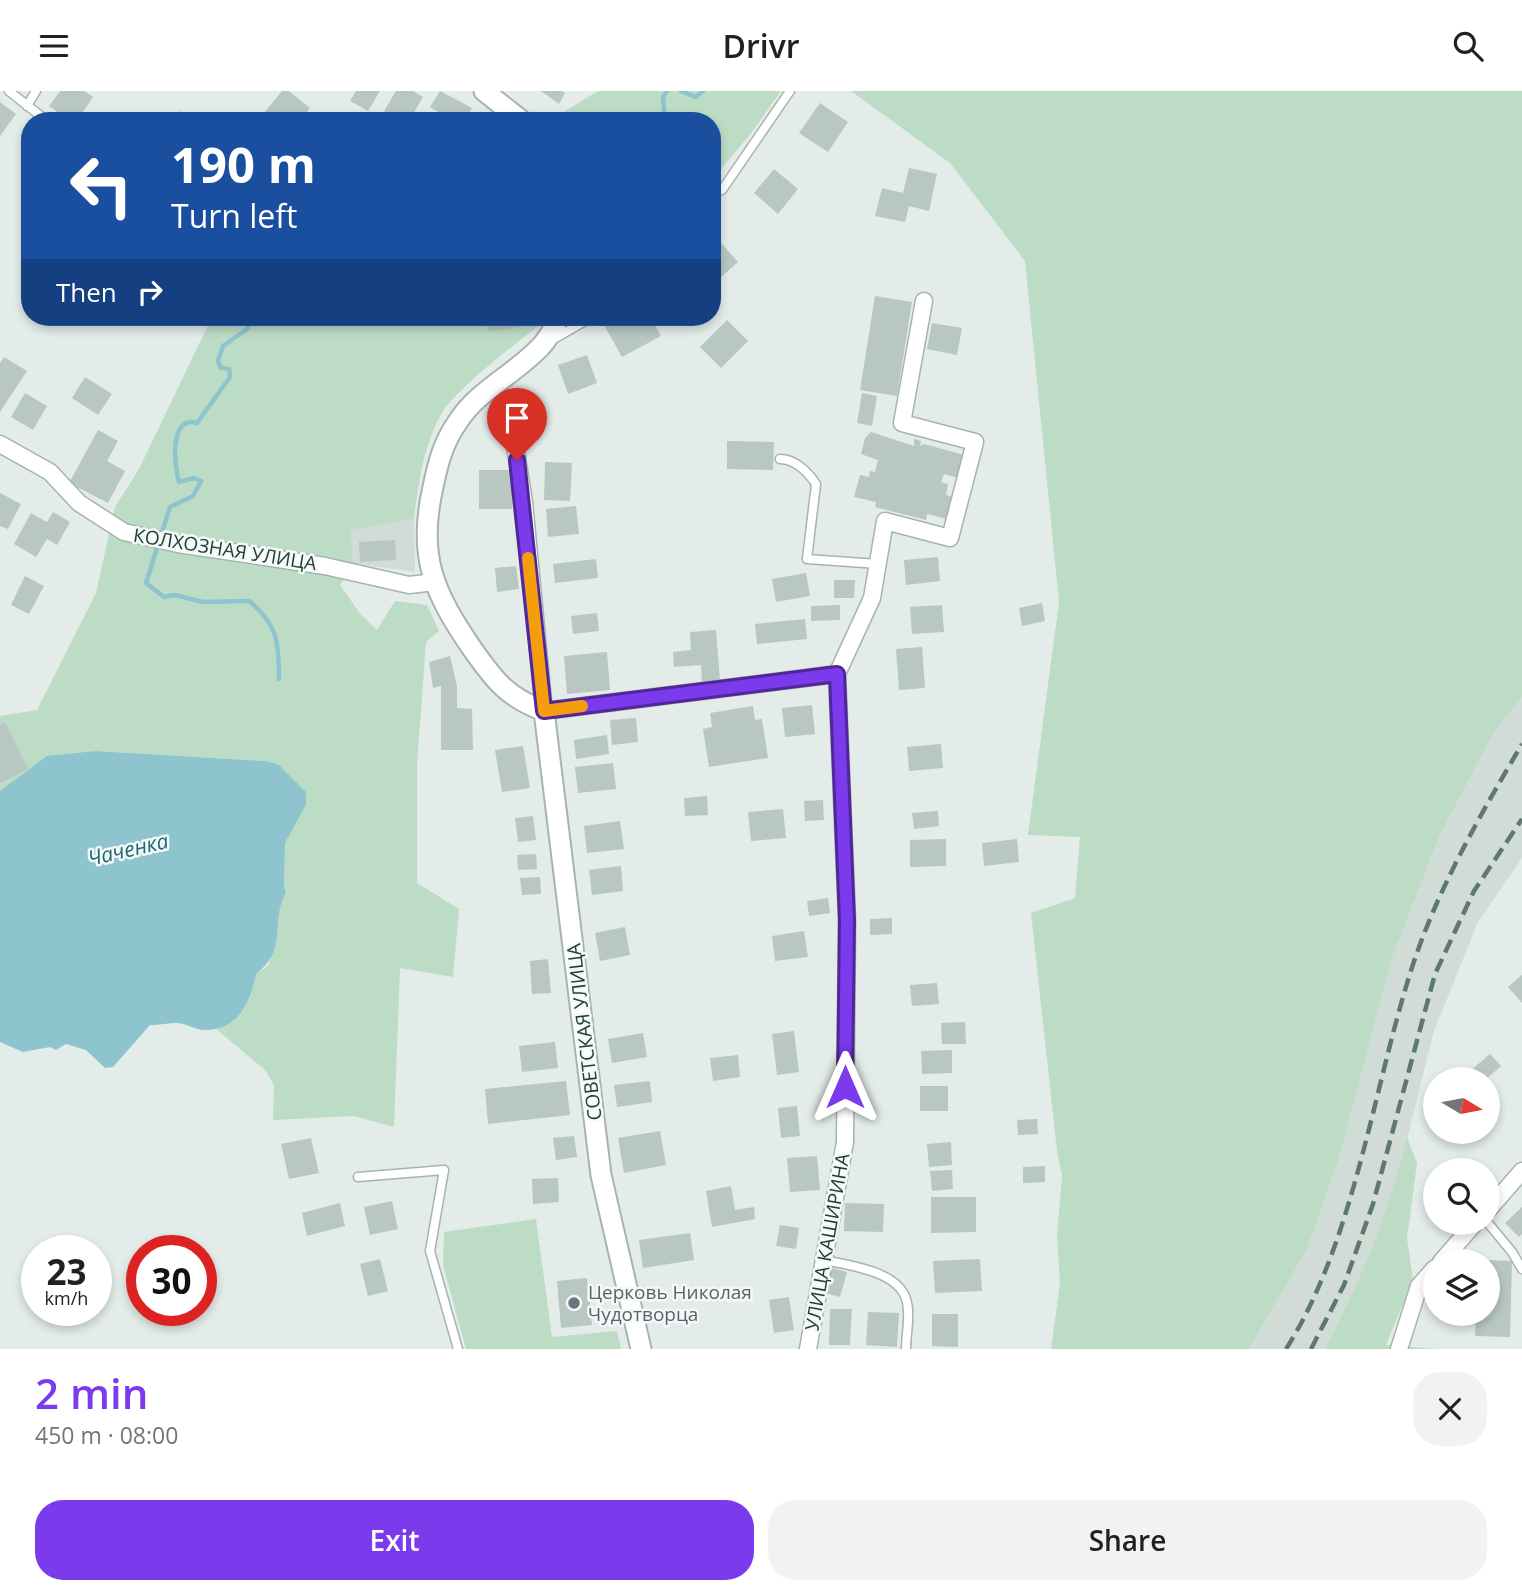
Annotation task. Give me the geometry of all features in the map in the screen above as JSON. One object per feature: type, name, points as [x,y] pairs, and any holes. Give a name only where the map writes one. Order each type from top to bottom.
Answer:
[{"type":"street","points":[[484,91],[511,112]]},
{"type":"street","points":[[554,326],[543,344],[489,388],[458,420],[442,449],[426,519],[428,558],[445,609],[495,681],[517,701],[544,711],[837,674],[872,599],[885,521],[950,538],[975,442],[902,423],[924,301]]},
{"type":"street","points":[[514,439],[524,502],[544,711]]},
{"type":"street","name":"КОЛХОЗНАЯ УЛИЦА","points":[[0,444],[50,472],[79,503],[124,532],[178,544],[326,566],[409,585],[435,582]]},
{"type":"street","name":"УЛИЦА КАШИРИНА","points":[[808,1349],[845,1142],[847,920],[837,674]]},
{"type":"street","name":"СОВЕТСКАЯ УЛИЦА","points":[[544,711],[601,1175],[641,1349]]},
{"type":"street","points":[[1500,1196],[1522,1171]]},
{"type":"street","points":[[1452,1249],[1465,1235]]},
{"type":"street","points":[[1399,1349],[1419,1286],[1423,1282]]},
{"type":"lane","points":[[9,91],[35,112]]},
{"type":"lane","points":[[27,106],[36,91]]},
{"type":"lane","points":[[722,190],[790,91]]},
{"type":"lane","points":[[543,344],[576,326]]},
{"type":"lane","points":[[780,459],[787,459],[799,466],[816,484],[807,559],[877,564]]},
{"type":"lane","points":[[358,1177],[444,1170],[430,1251],[458,1349]]},
{"type":"lane","points":[[1498,1235],[1522,1269]]},
{"type":"lane","points":[[824,1260],[863,1269],[886,1279],[903,1293],[907,1309],[906,1349]]},
{"type":"shaded area","points":[[414,519],[415,572],[353,563],[351,530]]},
{"type":"shaded area","points":[[1522,697],[1522,858],[1478,922],[1434,1031],[1396,1184],[1358,1286],[1325,1349],[1249,1349],[1307,1249],[1338,1162],[1392,958],[1440,835],[1494,732]]},
{"type":"green space","points":[[598,91],[781,91],[749,136],[721,169],[721,112],[564,112]]},
{"type":"green space","points":[[851,91],[1522,91],[1522,697],[1494,732],[1440,835],[1392,958],[1338,1162],[1307,1249],[1249,1349],[1051,1349],[1060,1283],[1057,1236],[1062,1176],[1031,913],[1075,898],[1080,837],[1028,835],[1059,602],[1025,261],[950,163]]},
{"type":"green space","points":[[208,326],[538,326],[484,369],[446,407],[433,430],[425,455],[414,519],[351,530],[353,563],[340,585],[361,615],[377,630],[395,601],[427,605],[439,631],[426,642],[417,765],[417,883],[459,909],[453,977],[400,968],[394,1127],[354,1116],[273,1120],[274,1085],[265,1070],[216,1029],[233,1020],[244,1008],[256,974],[269,965],[277,918],[286,893],[285,843],[306,805],[306,793],[278,764],[266,761],[96,751],[0,791],[0,716],[37,710],[96,593],[115,507],[139,469]]},
{"type":"green space","points":[[1407,1137],[1417,1163],[1407,1238],[1413,1280],[1386,1345],[1439,1349],[1325,1349],[1373,1246]]},
{"type":"green space","points":[[536,1219],[552,1337],[617,1331],[621,1349],[466,1349],[443,1265],[444,1232]]},
{"type":"water","points":[[96,751],[266,761],[278,764],[306,792],[306,805],[285,843],[286,893],[281,904],[276,945],[266,965],[256,974],[251,995],[241,1013],[234,1020],[216,1029],[202,1030],[178,1023],[150,1025],[113,1067],[105,1068],[86,1050],[66,1044],[56,1050],[50,1047],[23,1052],[0,1042],[0,791],[47,756]]},
{"type":"building","points":[[60,91],[84,91],[93,97],[83,112],[57,112],[49,106]]},
{"type":"building","points":[[282,91],[289,91],[310,108],[307,112],[265,112]]},
{"type":"building","points":[[356,91],[380,91],[368,111],[350,101]]},
{"type":"building","points":[[396,91],[413,91],[423,97],[414,112],[384,111]]},
{"type":"building","points":[[440,91],[472,108],[470,112],[438,112],[430,107]]},
{"type":"building","points":[[541,91],[562,91],[565,93],[559,104]]},
{"type":"building","points":[[0,102],[16,114],[0,136]]},
{"type":"building","points":[[820,103],[848,122],[828,152],[799,133]]},
{"type":"building","points":[[909,168],[937,174],[929,211],[909,206],[905,222],[875,216],[882,188],[903,193]]},
{"type":"building","points":[[774,169],[798,189],[778,214],[754,193]]},
{"type":"building","points":[[721,243],[738,262],[721,277]]},
{"type":"building","points":[[875,296],[912,302],[897,396],[860,390]]},
{"type":"building","points":[[727,320],[748,341],[721,368],[700,347]]},
{"type":"building","points":[[932,323],[962,328],[957,355],[927,349]]},
{"type":"building","points":[[488,326],[524,326],[489,332]]},
{"type":"building","points":[[605,326],[655,326],[661,336],[622,357]]},
{"type":"building","points":[[587,355],[597,383],[568,394],[558,365]]},
{"type":"building","points":[[4,357],[27,371],[0,412],[0,363]]},
{"type":"building","points":[[85,377],[112,394],[98,415],[72,398]]},
{"type":"building","points":[[25,393],[47,406],[33,430],[11,417]]},
{"type":"building","points":[[862,393],[877,396],[872,426],[857,423]]},
{"type":"building","points":[[98,430],[118,441],[107,461],[125,471],[108,503],[69,483]]},
{"type":"building","points":[[871,432],[914,446],[914,439],[921,441],[920,446],[924,444],[961,454],[966,459],[958,478],[944,474],[941,482],[948,484],[946,495],[953,497],[947,519],[927,514],[926,520],[875,507],[876,502],[854,497],[860,475],[869,477],[870,471],[875,472],[878,460],[861,454],[865,438]]},
{"type":"building","points":[[727,441],[774,442],[773,470],[727,469]]},
{"type":"building","points":[[545,462],[572,463],[570,501],[544,500]]},
{"type":"building","points":[[479,470],[512,470],[512,509],[479,509]]},
{"type":"building","points":[[0,493],[21,504],[8,529],[0,526]]},
{"type":"building","points":[[576,506],[579,534],[548,537],[546,509]]},
{"type":"building","points":[[53,512],[70,522],[57,545],[47,539],[36,557],[14,544],[31,513],[47,522]]},
{"type":"building","points":[[395,540],[396,560],[360,562],[359,542]]},
{"type":"building","points":[[938,557],[940,581],[906,585],[904,560]]},
{"type":"building","points":[[596,559],[598,578],[555,583],[553,564]]},
{"type":"building","points":[[516,566],[519,589],[497,592],[495,568]]},
{"type":"building","points":[[806,573],[810,596],[776,602],[772,579]]},
{"type":"building","points":[[25,576],[44,586],[29,614],[11,605]]},
{"type":"building","points":[[834,580],[855,580],[854,598],[834,598]]},
{"type":"building","points":[[1042,603],[1045,621],[1022,626],[1019,608]]},
{"type":"building","points":[[840,605],[840,620],[811,621],[811,606]]},
{"type":"building","points":[[942,605],[944,632],[912,634],[910,607]]},
{"type":"building","points":[[597,613],[599,631],[573,634],[571,616]]},
{"type":"building","points":[[805,619],[807,639],[757,644],[755,624]]},
{"type":"building","points":[[716,630],[720,681],[702,682],[701,665],[674,667],[673,652],[691,650],[690,632]]},
{"type":"building","points":[[922,647],[925,688],[899,690],[896,649]]},
{"type":"building","points":[[607,652],[610,690],[567,694],[564,656]]},
{"type":"building","points":[[450,656],[457,686],[457,708],[472,709],[473,750],[441,750],[441,686],[433,688],[429,662]]},
{"type":"building","points":[[812,705],[815,734],[785,737],[782,708]]},
{"type":"building","points":[[753,706],[755,720],[762,719],[768,758],[709,767],[703,729],[712,727],[710,713]]},
{"type":"building","points":[[636,718],[638,742],[612,745],[610,720]]},
{"type":"building","points":[[5,722],[28,769],[0,783],[0,724]]},
{"type":"building","points":[[607,735],[609,754],[576,759],[574,740]]},
{"type":"building","points":[[941,744],[943,768],[909,771],[907,747]]},
{"type":"building","points":[[523,746],[530,788],[502,792],[495,750]]},
{"type":"building","points":[[613,763],[616,789],[578,793],[575,767]]},
{"type":"building","points":[[707,796],[708,815],[685,816],[684,798]]},
{"type":"building","points":[[823,800],[824,820],[805,821],[804,801]]},
{"type":"building","points":[[783,809],[786,838],[751,841],[748,812]]},
{"type":"building","points":[[938,811],[939,826],[914,829],[912,813]]},
{"type":"building","points":[[533,816],[536,840],[518,842],[515,818]]},
{"type":"building","points":[[620,821],[624,849],[587,853],[584,826]]},
{"type":"building","points":[[946,839],[946,866],[910,867],[910,840]]},
{"type":"building","points":[[1017,839],[1019,862],[984,866],[982,843]]},
{"type":"building","points":[[536,854],[537,869],[518,870],[517,855]]},
{"type":"building","points":[[621,866],[623,891],[592,895],[589,870]]},
{"type":"building","points":[[540,877],[541,894],[522,895],[520,878]]},
{"type":"building","points":[[828,898],[830,913],[809,916],[807,901]]},
{"type":"building","points":[[892,918],[892,934],[870,935],[870,919]]},
{"type":"building","points":[[625,927],[630,955],[600,961],[595,933]]},
{"type":"building","points":[[804,931],[808,957],[775,961],[772,936]]},
{"type":"building","points":[[548,959],[551,993],[532,994],[530,961]]},
{"type":"building","points":[[1522,975],[1522,1003],[1508,987]]},
{"type":"building","points":[[937,983],[939,1004],[912,1006],[910,985]]},
{"type":"building","points":[[965,1022],[966,1044],[942,1044],[941,1023]]},
{"type":"building","points":[[794,1031],[799,1072],[777,1075],[772,1034]]},
{"type":"building","points":[[643,1033],[647,1057],[612,1063],[608,1039]]},
{"type":"building","points":[[555,1042],[558,1068],[522,1072],[519,1046]]},
{"type":"building","points":[[952,1050],[952,1073],[922,1074],[921,1051]]},
{"type":"building","points":[[1490,1054],[1501,1066],[1500,1067],[1475,1067]]},
{"type":"building","points":[[738,1055],[740,1077],[713,1081],[710,1058]]},
{"type":"building","points":[[566,1081],[570,1115],[488,1124],[485,1089]]},
{"type":"building","points":[[650,1081],[652,1102],[617,1107],[614,1085]]},
{"type":"building","points":[[920,1086],[948,1086],[948,1111],[920,1111]]},
{"type":"building","points":[[797,1106],[800,1136],[781,1138],[778,1108]]},
{"type":"building","points":[[1037,1119],[1038,1134],[1018,1135],[1017,1120]]},
{"type":"building","points":[[660,1131],[666,1165],[624,1173],[618,1138]]},
{"type":"building","points":[[574,1136],[577,1157],[556,1160],[553,1138]]},
{"type":"building","points":[[311,1138],[319,1173],[289,1179],[281,1144]]},
{"type":"building","points":[[951,1142],[952,1165],[929,1167],[927,1144]]},
{"type":"building","points":[[817,1156],[820,1190],[790,1192],[787,1158]]},
{"type":"building","points":[[1045,1166],[1045,1182],[1023,1183],[1023,1167]]},
{"type":"building","points":[[952,1170],[953,1189],[932,1191],[930,1171]]},
{"type":"building","points":[[558,1178],[559,1202],[533,1204],[532,1179]]},
{"type":"building","points":[[731,1186],[735,1210],[754,1207],[755,1219],[712,1227],[706,1191]]},
{"type":"building","points":[[931,1197],[976,1197],[976,1232],[931,1233]]},
{"type":"building","points":[[392,1201],[398,1229],[370,1235],[364,1207]]},
{"type":"building","points":[[340,1203],[345,1226],[307,1236],[302,1213]]},
{"type":"building","points":[[845,1203],[884,1204],[883,1232],[844,1231]]},
{"type":"building","points":[[1522,1207],[1522,1234],[1519,1237],[1505,1223]]},
{"type":"building","points":[[780,1225],[799,1228],[796,1249],[776,1246]]},
{"type":"building","points":[[690,1233],[694,1260],[643,1268],[639,1240]]},
{"type":"building","points":[[380,1259],[388,1291],[368,1296],[360,1264]]},
{"type":"building","points":[[980,1259],[982,1291],[935,1293],[933,1261]]},
{"type":"building","points":[[1500,1260],[1512,1261],[1510,1337],[1475,1336],[1475,1326],[1500,1326]]},
{"type":"building","points":[[832,1268],[847,1272],[840,1297],[825,1293]]},
{"type":"building","name":"Церковь Николая Чудотворца","points":[[587,1278],[592,1325],[561,1328],[557,1281]]},
{"type":"building","points":[[789,1297],[794,1330],[774,1333],[769,1300]]},
{"type":"building","points":[[830,1309],[852,1309],[850,1345],[829,1345]]},
{"type":"building","points":[[868,1312],[899,1313],[897,1347],[866,1345]]},
{"type":"building","points":[[932,1314],[958,1314],[958,1347],[932,1346]]},
{"type":"waterway","name":"Чаченка","points":[[664,112],[663,97],[667,91]]},
{"type":"waterway","name":"Чаченка","points":[[681,91],[696,97],[703,91]]},
{"type":"waterway","name":"Чаченка","points":[[248,326],[223,346],[218,361],[221,368],[229,369],[230,377],[197,423],[182,426],[178,434],[175,454],[179,482],[194,478],[201,481],[193,496],[170,507],[146,583],[164,597],[175,595],[203,602],[249,601],[266,618],[275,635],[279,679]]},
{"type":"railway","points":[[1286,1349],[1309,1308],[1345,1217],[1419,946],[1444,886],[1522,744]]},
{"type":"railway","points":[[1311,1349],[1344,1285],[1373,1204],[1435,974],[1474,891],[1522,819]]},
{"type":"slow traffic","points":[[528,558],[544,711],[582,706]]},
{"type":"place","name":"Церковь Николая Чудотворца","points":[[574,1303]]},
{"type":"route","points":[[517,460],[524,502],[544,711],[837,674],[847,920],[845,1087]]}]
